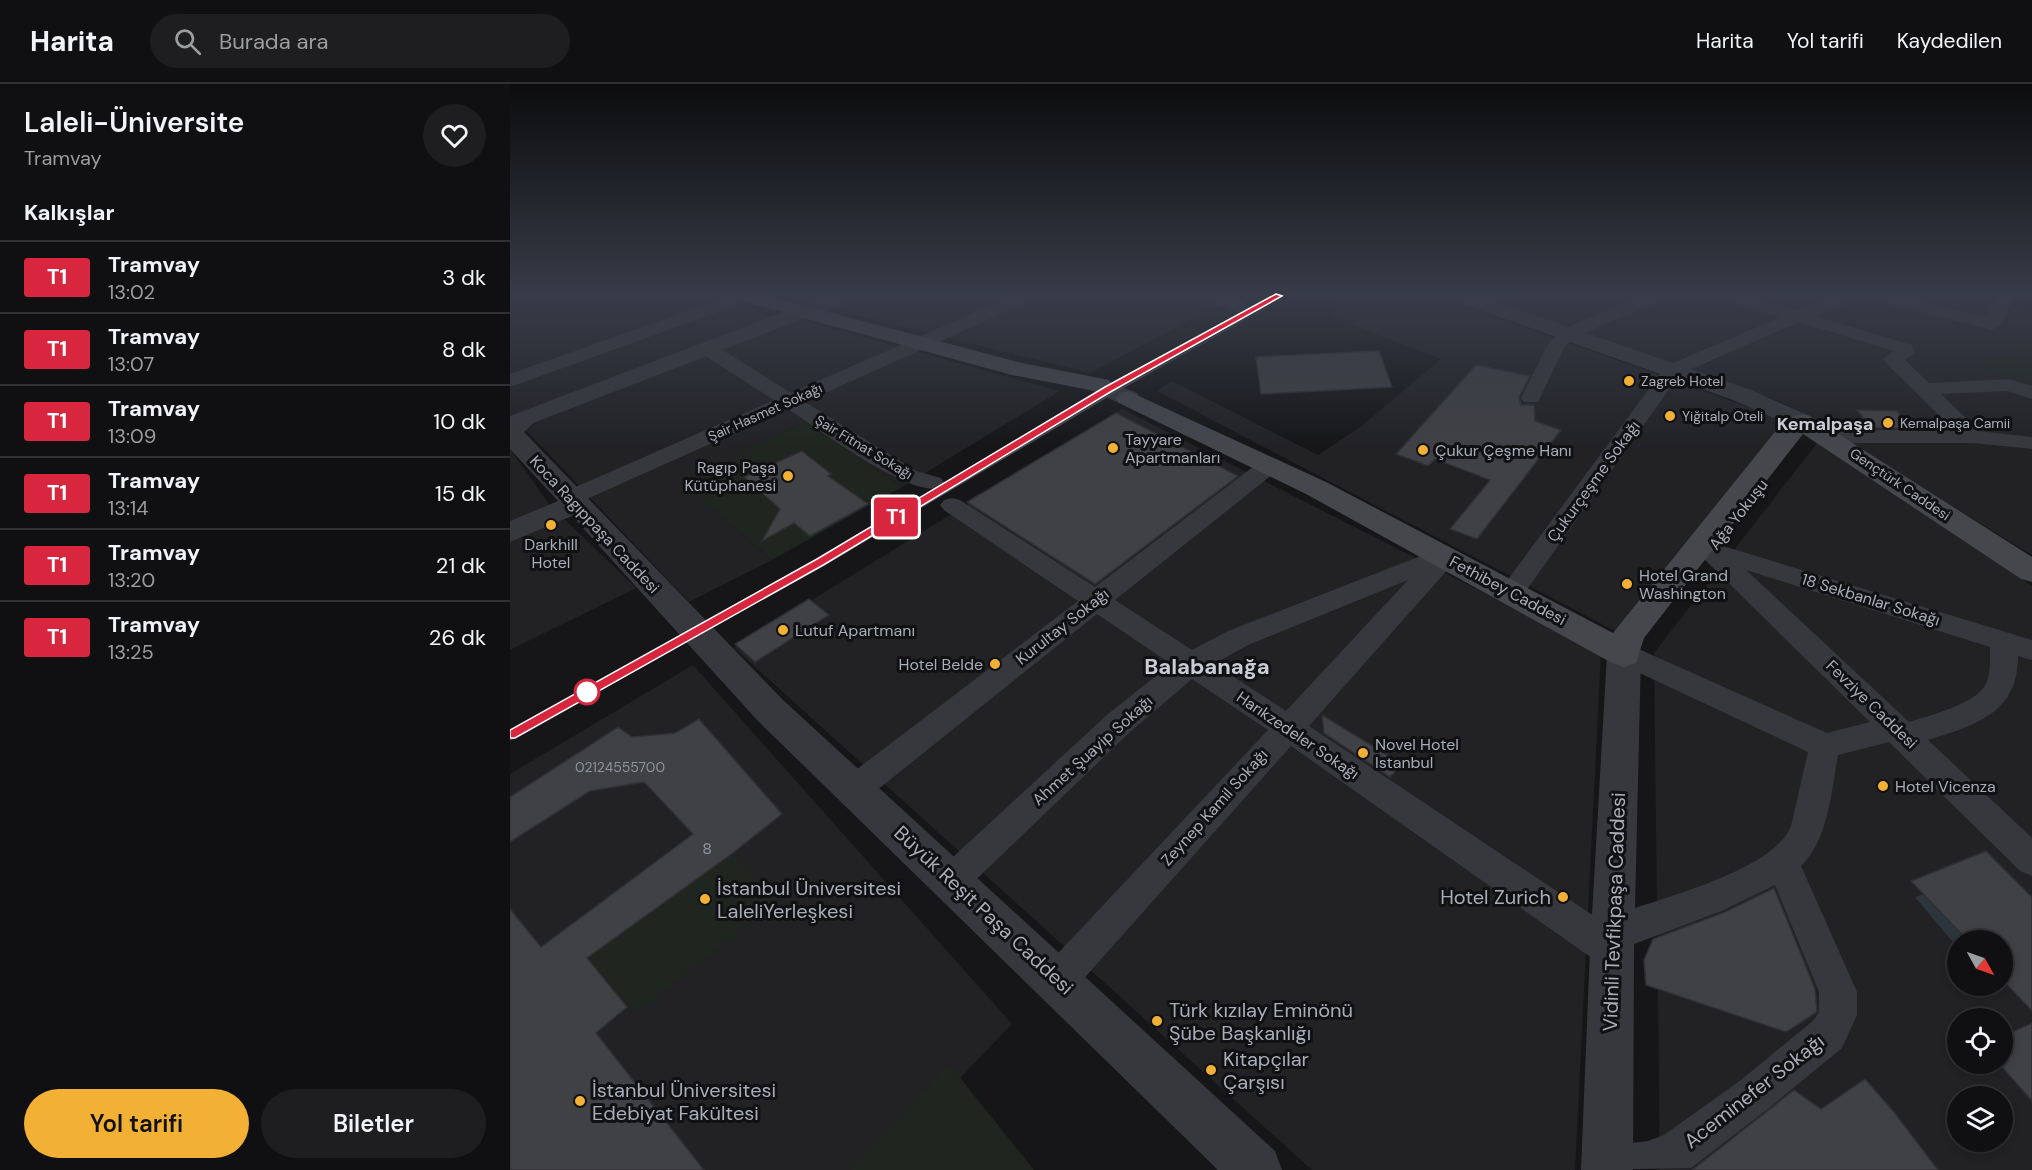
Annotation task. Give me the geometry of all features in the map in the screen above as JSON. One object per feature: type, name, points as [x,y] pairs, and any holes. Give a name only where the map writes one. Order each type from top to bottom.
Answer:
[{"type":"main road","points":[[934,347],[1020,370],[1100,385]]},
{"type":"main road","name":"Fethibey Caddesi","points":[[1128,398],[1270,465],[1445,556],[1624,654]]},
{"type":"main road","name":"Ağa Yokuşu","points":[[1624,654],[1635,647],[1705,547],[1784,455],[1815,429]]},
{"type":"main road","name":"Gençtürk Caddesi","points":[[1815,429],[2029,566]]},
{"type":"street","points":[[510,381],[605,347]]},
{"type":"street","points":[[510,432],[524,418],[710,347]]},
{"type":"street","name":"Şair Hasmet Sokağı","points":[[572,501],[912,347]]},
{"type":"street","points":[[1532,398],[1556,347]]},
{"type":"street","name":"Gençtürk Caddesi","points":[[1607,347],[1673,370],[1815,429]]},
{"type":"street","points":[[1673,370],[1727,347]]},
{"type":"street","points":[[1900,347],[1905,349],[1905,353],[1893,359],[1973,437]]},
{"type":"street","name":"Şair Fitnat Sokağı","points":[[706,348],[908,476],[943,494]]},
{"type":"street","name":"Çukurçeşme Sokağı","points":[[1512,592],[1673,370]]},
{"type":"street","points":[[1100,385],[1128,398]]},
{"type":"street","points":[[1924,389],[2009,385],[2032,393]]},
{"type":"street","points":[[1815,429],[1860,436],[1973,437],[2032,442]]},
{"type":"street","name":"Koca Ragıppaşa Caddesi","points":[[510,432],[698,634]]},
{"type":"street","name":"Kurultay Sokağı","points":[[855,789],[1270,465]]},
{"type":"street","name":"Harıkzedeler Sokağı","points":[[943,494],[1096,600],[1612,942]]},
{"type":"street","points":[[510,532],[572,501]]},
{"type":"street","name":"18 Sekbanlar Sokağı","points":[[1705,547],[2032,650]]},
{"type":"street","name":"Fevziye Caddesi","points":[[1705,547],[2032,860]]},
{"type":"street","name":"Ahmet Şuayip Sokağı","points":[[952,880],[1119,723],[1192,663],[1238,638],[1445,556]]},
{"type":"street","name":"Zeynep Kamil Sokağı","points":[[1058,980],[1445,556]]},
{"type":"street","name":"Büyük Reşit Paşa Caddesi","points":[[698,634],[770,710],[1058,980],[1256,1170]]},
{"type":"street","points":[[1612,942],[1640,927],[1695,905],[1790,858],[1803,836],[1825,746],[1900,732],[1972,712],[1989,700],[2001,684],[2004,641]]},
{"type":"street","name":"Fethibey Caddesi","points":[[1624,654],[1825,746]]},
{"type":"street","name":"Vidinli Tevfikpaşa Caddesi","points":[[1607,1169],[1612,942],[1624,654]]},
{"type":"street","name":"Aceminefer Sokağı","points":[[1607,1169],[1648,1162],[1676,1153],[1755,1094],[1828,1034],[1838,1015],[1838,992],[1796,890],[1781,864]]},
{"type":"shaded area","points":[[510,347],[700,347],[510,418]]},
{"type":"shaded area","points":[[725,347],[898,347],[1060,391],[902,487],[806,422],[740,451],[747,457],[685,483],[772,560],[689,602],[521,425]]},
{"type":"shaded area","points":[[983,347],[1140,347],[1090,373]]},
{"type":"shaded area","points":[[1409,347],[1579,347],[1788,421],[1617,632],[1157,391],[1172,381],[1318,455],[1359,428],[1441,359]]},
{"type":"shaded area","points":[[1624,347],[2032,347],[2032,555],[1782,402]]},
{"type":"shaded area","points":[[2032,348],[2032,389],[1980,366],[1977,362]]},
{"type":"shaded area","points":[[1122,409],[1601,652],[1575,1170],[1312,1170],[734,648]]},
{"type":"shaded area","points":[[806,422],[902,487],[772,560],[684,483],[746,457],[739,451]]},
{"type":"shaded area","points":[[1817,443],[2032,586],[2032,1170],[1660,1170],[1654,653]]},
{"type":"shaded area","points":[[510,449],[551,507],[510,524]]},
{"type":"shaded area","points":[[561,516],[636,588],[510,650],[510,537]]},
{"type":"shaded area","name":"İstanbul Üniversitesi LaleliYerleşkesi","points":[[693,665],[1012,1024],[872,1170],[510,1170],[510,774]]},
{"type":"shaded area","points":[[733,853],[776,902],[636,1013],[589,958]]},
{"type":"shaded area","points":[[1937,890],[1973,930],[1947,930],[1947,935],[1915,897]]},
{"type":"shaded area","points":[[949,1064],[1034,1170],[850,1170]]},
{"type":"building","points":[[1379,351],[1392,387],[1261,394],[1256,357]]},
{"type":"building","name":"Çukur Çeşme Hanı","points":[[1476,365],[1530,376],[1519,397],[1521,405],[1534,405],[1535,421],[1561,430],[1477,539],[1450,529],[1490,480],[1435,459],[1428,466],[1396,454]]},
{"type":"building","name":"Kemalpaşa Camii","points":[[1857,410],[1897,411],[1912,428],[1872,428]]},
{"type":"building","points":[[1116,413],[1238,476],[1095,584],[967,502]]},
{"type":"building","points":[[802,451],[831,474],[828,476],[868,504],[810,536],[794,523],[762,541],[780,509],[744,477]]},
{"type":"building","name":"Lutuf Apartmanı","points":[[809,599],[829,615],[755,662],[735,644]]},
{"type":"building","name":"Novel Hotel Istanbul","points":[[1322,715],[1402,764],[1390,777],[1324,733]]},
{"type":"building","points":[[699,719],[782,814],[733,853],[587,958],[627,1007],[596,1033],[704,1170],[510,1170],[510,909],[541,947],[693,834],[644,782],[590,791],[510,842],[510,797],[618,727],[632,737],[675,733]]},
{"type":"building","points":[[1986,851],[2032,897],[2032,1011],[2013,991],[2013,930],[1958,930],[1911,881]]},
{"type":"building","points":[[1774,888],[1815,989],[1817,1012],[1786,1032],[1646,985],[1644,960],[1653,939],[1725,912]]},
{"type":"building","points":[[2032,1023],[2032,1101],[2008,1074],[2013,1074],[2013,1032]]},
{"type":"building","points":[[1865,1079],[1894,1112],[1938,1170],[1692,1170],[1794,1090],[1821,1109]]},
{"type":"tram line","name":"T1","points":[[510,734],[821,561],[1108,389],[1185,347]]},
{"type":"tram line","points":[[510,740],[824,565],[1115,392],[1196,347]]},
{"type":"place","name":"Zagreb Hotel","points":[[1629,381]]},
{"type":"place","name":"Yiğitalp Oteli","points":[[1670,416]]},
{"type":"place","name":"Kemalpaşa Camii","points":[[1888,423]]},
{"type":"place","name":"Tayyare Apartmanları","points":[[1113,448]]},
{"type":"place","name":"Çukur Çeşme Hanı","points":[[1423,450]]},
{"type":"place","name":"Ragıp Paşa Kütüphanesi","points":[[788,476]]},
{"type":"place","name":"Darkhill Hotel","points":[[551,525]]},
{"type":"place","name":"Hotel Grand Washington","points":[[1627,584]]},
{"type":"place","name":"Lutuf Apartmanı","points":[[783,630]]},
{"type":"place","name":"Hotel Belde","points":[[995,664]]},
{"type":"place","name":"Novel Hotel Istanbul","points":[[1363,753]]},
{"type":"place","name":"Hotel Vicenza","points":[[1883,786]]},
{"type":"place","name":"Hotel Zurich","points":[[1563,897]]},
{"type":"place","name":"İstanbul Üniversitesi LaleliYerleşkesi","points":[[705,899]]},
{"type":"place","name":"Türk kızılay Eminönü Şübe Başkanlığı","points":[[1157,1021]]},
{"type":"place","name":"Kitapçılar Çarşısı","points":[[1211,1070]]},
{"type":"place","name":"İstanbul Üniversitesi Edebiyat Fakültesi","points":[[580,1101]]},
{"type":"district","name":"Kemalpaşa","points":[[1825,424]]},
{"type":"district","name":"Balabanağa","points":[[1207,666]]}]
